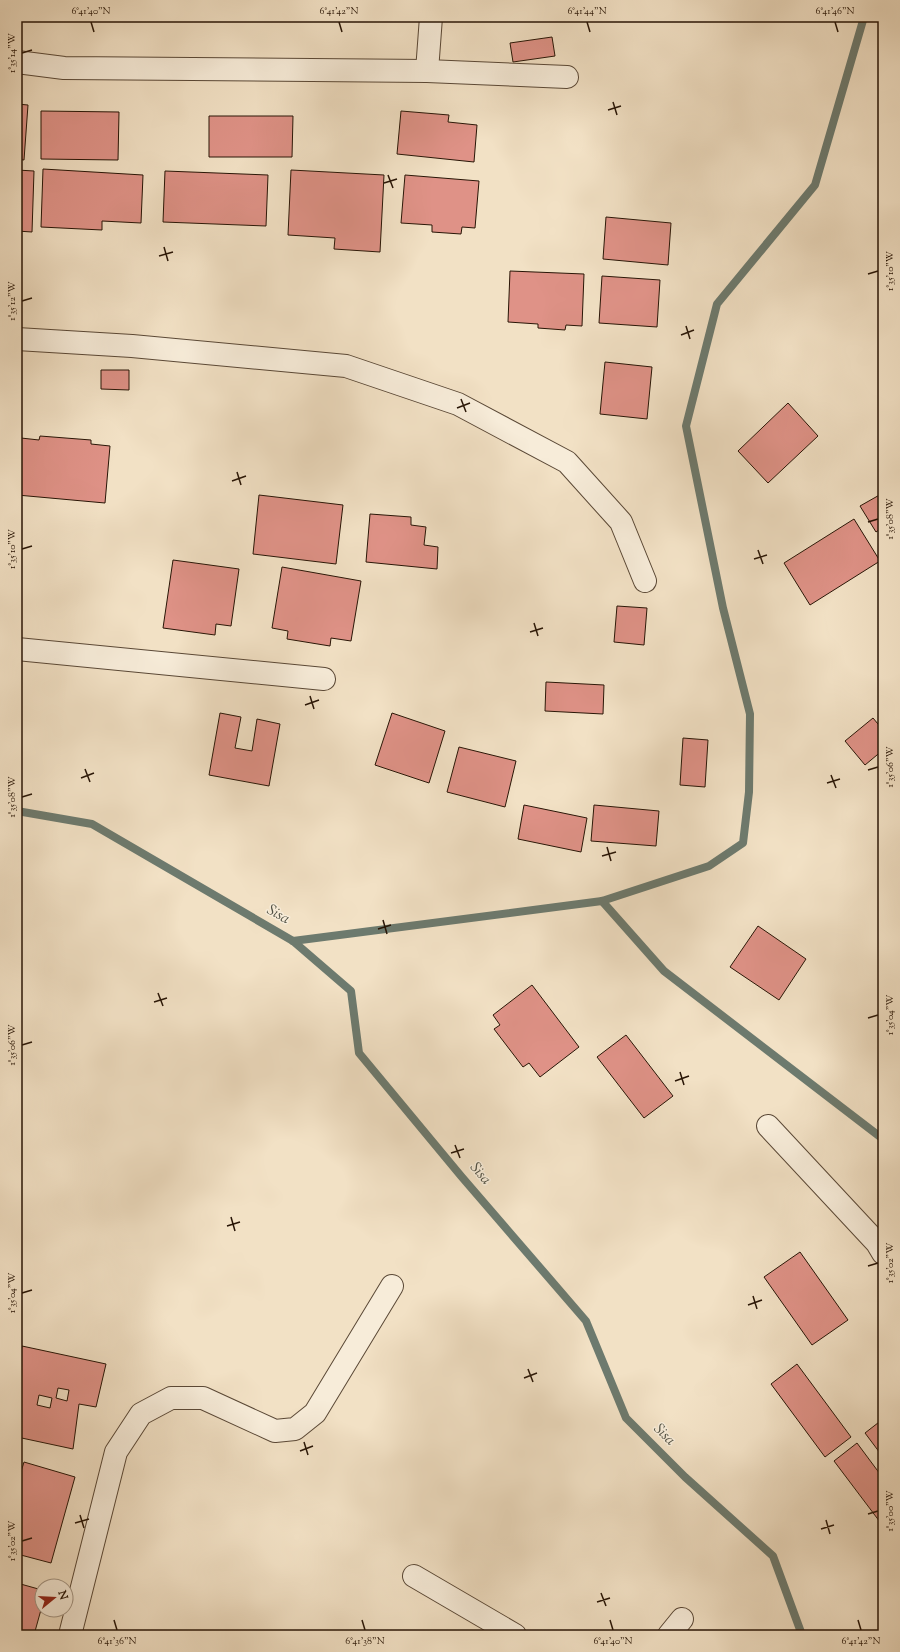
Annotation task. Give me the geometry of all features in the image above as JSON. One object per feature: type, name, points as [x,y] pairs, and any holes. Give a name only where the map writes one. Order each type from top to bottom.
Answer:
[{"type":"street","points":[[427,71],[432,17]]},
{"type":"street","points":[[17,62],[64,68],[427,71],[567,77]]},
{"type":"street","points":[[17,339],[132,346],[346,366],[458,404],[567,462],[621,522],[645,581]]},
{"type":"street","points":[[17,649],[324,679]]},
{"type":"street","points":[[768,1126],[877,1243],[883,1253]]},
{"type":"street","points":[[70,1635],[116,1452],[142,1414],[171,1398],[203,1398],[275,1431],[295,1429],[315,1413],[392,1286]]},
{"type":"street","points":[[414,1576],[514,1635]]},
{"type":"building","points":[[552,37],[555,56],[513,62],[510,43]]},
{"type":"building","points":[[17,104],[28,105],[24,160],[17,159]]},
{"type":"building","points":[[41,111],[119,112],[118,160],[41,159]]},
{"type":"building","points":[[401,111],[449,115],[448,122],[477,125],[474,162],[397,154]]},
{"type":"building","points":[[209,116],[293,116],[292,157],[209,157]]},
{"type":"building","points":[[43,169],[143,175],[141,223],[102,221],[102,230],[41,227]]},
{"type":"building","points":[[17,170],[34,171],[32,232],[17,231]]},
{"type":"building","points":[[291,170],[384,175],[380,252],[334,249],[335,238],[288,235]]},
{"type":"building","points":[[165,171],[268,175],[266,226],[163,222]]},
{"type":"building","points":[[405,175],[479,181],[475,228],[462,227],[461,234],[432,232],[432,225],[401,223]]},
{"type":"building","points":[[606,217],[671,223],[668,265],[603,259]]},
{"type":"building","points":[[510,271],[584,274],[582,326],[566,325],[565,330],[538,328],[538,324],[508,322]]},
{"type":"building","points":[[602,276],[660,280],[657,327],[599,323]]},
{"type":"building","points":[[605,362],[652,367],[647,419],[600,414]]},
{"type":"building","points":[[101,370],[129,370],[129,390],[101,389]]},
{"type":"building","points":[[788,403],[818,436],[768,483],[738,451]]},
{"type":"building","points":[[40,436],[91,440],[91,444],[110,446],[105,503],[17,495],[21,438],[39,440]]},
{"type":"building","points":[[883,493],[883,527],[876,532],[860,506]]},
{"type":"building","points":[[259,495],[343,505],[336,564],[253,554]]},
{"type":"building","points":[[370,514],[411,517],[411,525],[426,527],[424,545],[438,547],[437,569],[366,562]]},
{"type":"building","points":[[854,519],[880,561],[810,605],[784,563]]},
{"type":"building","points":[[173,560],[239,569],[231,626],[216,624],[215,635],[163,628]]},
{"type":"building","points":[[282,567],[361,581],[351,641],[331,638],[330,646],[287,639],[288,631],[272,628]]},
{"type":"building","points":[[617,606],[647,608],[644,645],[614,642]]},
{"type":"building","points":[[546,682],[604,685],[603,714],[545,711]]},
{"type":"building","points":[[220,713],[241,717],[235,748],[252,751],[257,719],[280,724],[269,786],[209,775]]},
{"type":"building","points":[[392,713],[445,731],[429,783],[375,765]]},
{"type":"building","points":[[873,718],[883,730],[883,750],[865,765],[845,741]]},
{"type":"building","points":[[683,738],[708,740],[705,787],[680,785]]},
{"type":"building","points":[[459,747],[516,761],[505,807],[447,792]]},
{"type":"building","points":[[524,805],[587,818],[581,852],[518,839]]},
{"type":"building","points":[[594,805],[659,811],[656,846],[591,841]]},
{"type":"building","points":[[758,926],[806,959],[779,1000],[730,967]]},
{"type":"building","points":[[532,985],[579,1047],[540,1077],[529,1063],[523,1067],[494,1029],[500,1025],[493,1015]]},
{"type":"building","points":[[626,1035],[673,1096],[644,1118],[597,1057]]},
{"type":"building","points":[[800,1252],[848,1320],[812,1345],[764,1277]]},
{"type":"building","points":[[22,1346],[106,1364],[96,1407],[79,1404],[73,1449],[17,1437],[17,1377]],"holes":[[[58,1388],[69,1390],[67,1401],[56,1398]],[[39,1395],[52,1398],[50,1408],[37,1405]]]},
{"type":"building","points":[[797,1364],[851,1437],[825,1457],[771,1384]]},
{"type":"building","points":[[883,1419],[883,1457],[865,1433]]},
{"type":"building","points":[[857,1443],[883,1478],[883,1526],[834,1461]]},
{"type":"building","points":[[24,1462],[75,1477],[51,1563],[17,1554],[17,1485]]},
{"type":"building","points":[[17,1583],[34,1588],[34,1618],[39,1618],[34,1635],[17,1635]]},
{"type":"waterway","points":[[293,941],[602,901],[709,866],[743,843],[749,792],[750,714],[723,608],[686,426],[717,304],[815,185],[864,17]]},
{"type":"waterway","name":"Sisa","points":[[17,811],[92,824],[293,941],[351,991],[359,1053],[461,1176],[586,1321],[626,1418],[685,1477],[773,1556],[802,1635]]},
{"type":"waterway","points":[[602,901],[664,971],[883,1139]]}]
